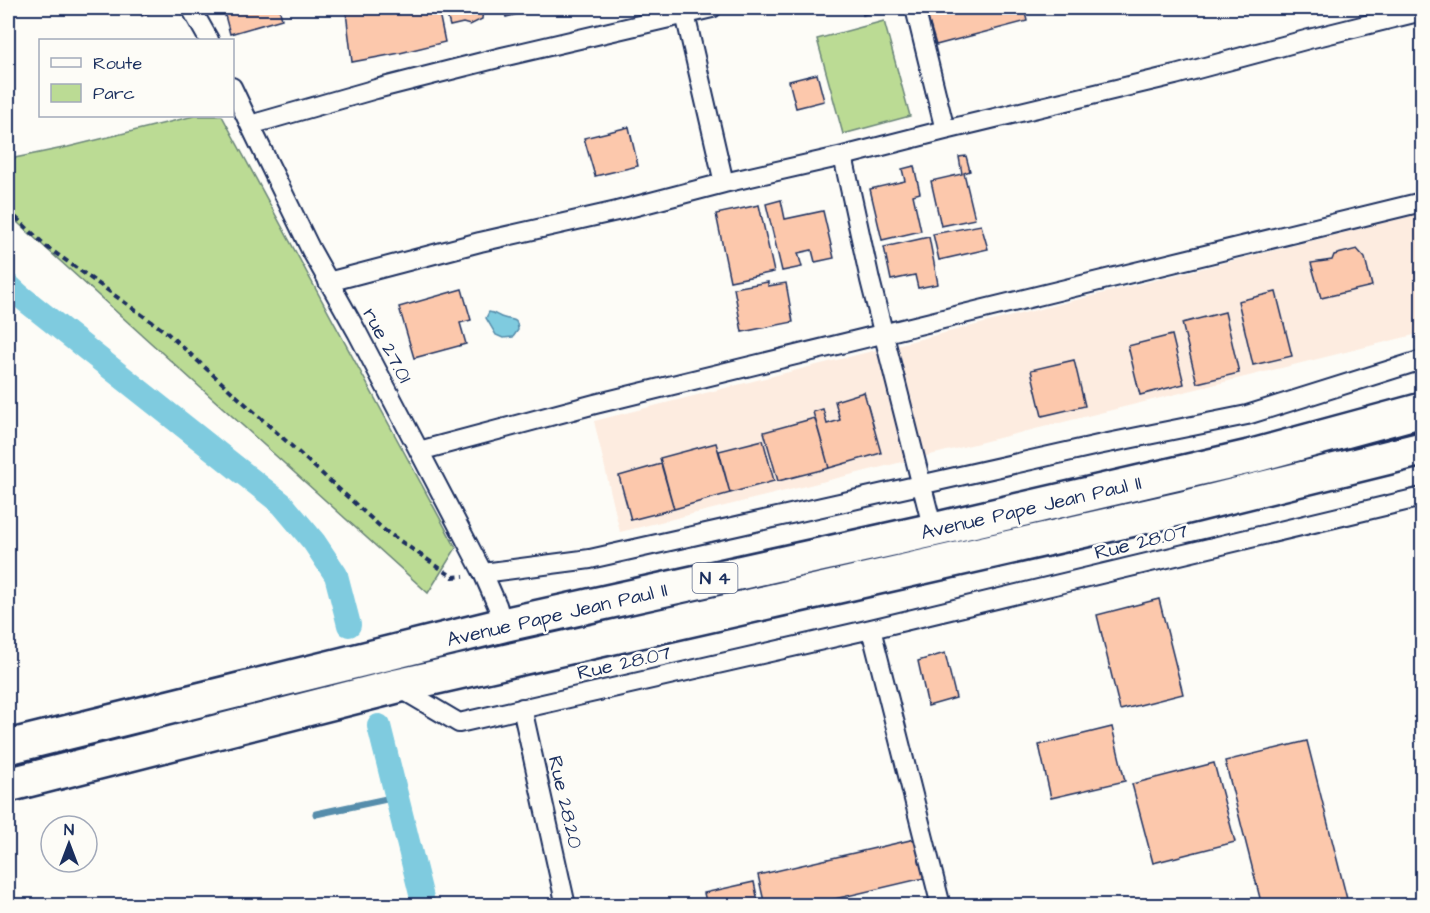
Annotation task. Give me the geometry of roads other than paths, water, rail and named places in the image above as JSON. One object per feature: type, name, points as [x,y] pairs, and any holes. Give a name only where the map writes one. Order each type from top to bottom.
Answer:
[{"type":"highway","name":"Avenue Pape Jean Paul II","points":[[8,747],[503,625],[1249,457],[1422,410]]},
{"type":"highway","name":"Avenue Pape Jean Paul II","points":[[8,785],[397,686],[1172,510],[1422,449]]},
{"type":"street","points":[[191,8],[208,39]]},
{"type":"street","points":[[250,125],[376,89],[490,60],[712,8]]},
{"type":"street","points":[[915,8],[945,130]]},
{"type":"street","points":[[328,282],[480,242],[617,211],[724,183],[1175,75],[1422,11]]},
{"type":"street","points":[[685,14],[724,183]]},
{"type":"street","name":"rue 27.01","points":[[234,91],[328,282],[357,332],[483,573],[503,625]]},
{"type":"street","points":[[843,156],[933,530]]},
{"type":"street","points":[[419,452],[595,404],[1422,202]]},
{"type":"street","points":[[483,573],[590,559],[1098,445],[1247,415],[1422,360]]},
{"type":"street","name":"Rue 28.07","points":[[397,686],[459,723],[871,629],[1422,497]]},
{"type":"street","points":[[871,629],[941,906]]},
{"type":"street","name":"Rue 28.20","points":[[522,708],[566,906]]},
{"type":"water","points":[[489,312],[517,323],[518,330],[513,337],[503,338],[496,335],[486,318]]},
{"type":"waterway","points":[[8,285],[282,504],[314,542],[336,575],[349,625]]},
{"type":"waterway","points":[[379,726],[424,906]]},
{"type":"waterway","points":[[316,814],[396,797]]}]
